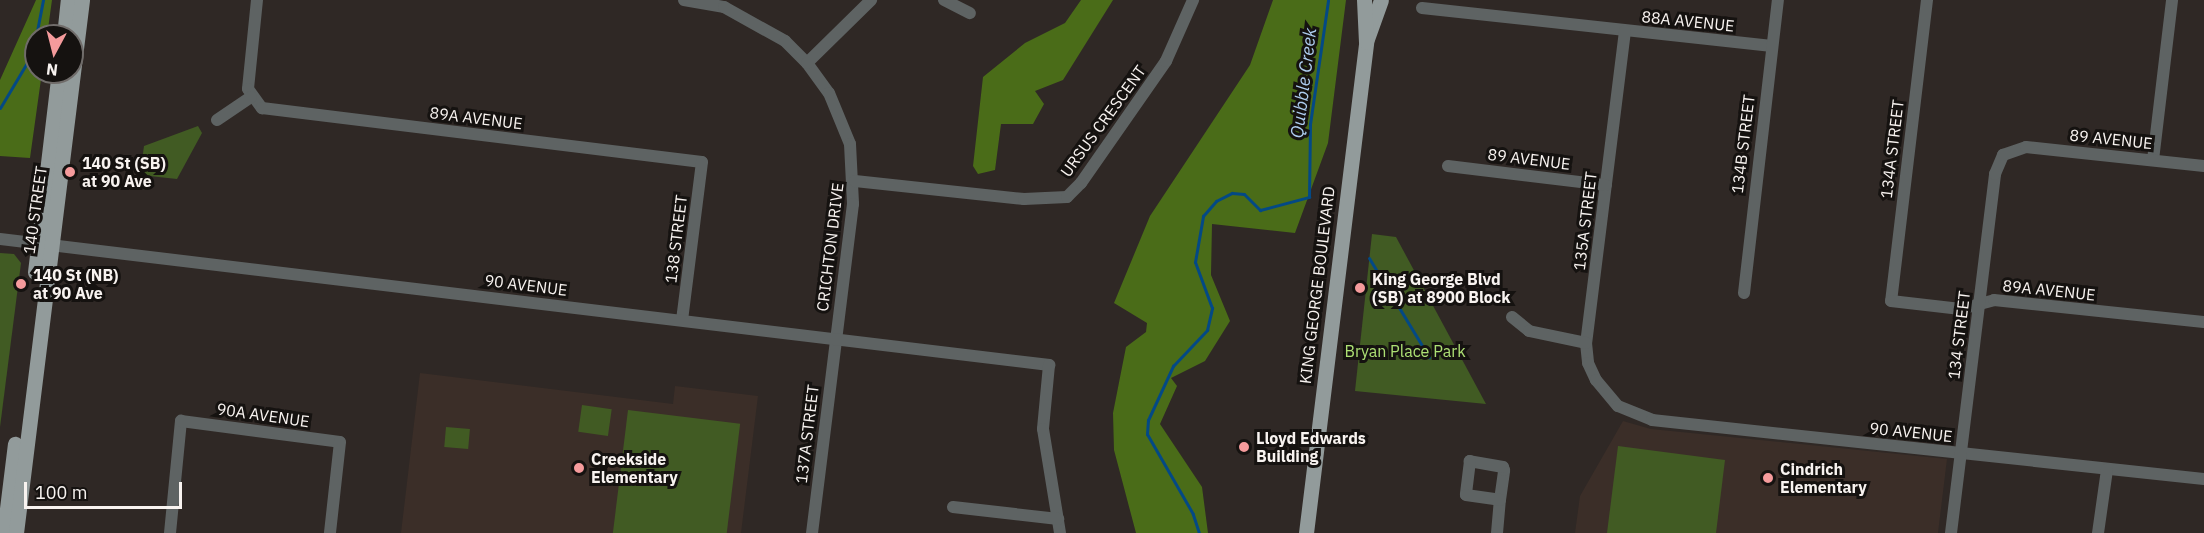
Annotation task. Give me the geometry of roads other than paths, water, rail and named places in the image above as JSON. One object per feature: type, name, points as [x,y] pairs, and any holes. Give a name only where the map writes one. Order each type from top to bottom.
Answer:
[{"type":"main road","points":[[65,24],[68,0]]},
{"type":"main road","name":"140 STREET","points":[[4,533],[43,244],[82,0]]},
{"type":"main road","name":"KING GEORGE BOULEVARD","points":[[1306,533],[1366,42],[1364,0]]},
{"type":"main road","name":"KING GEORGE BOULEVARD","points":[[1366,42],[1381,0]]},
{"type":"main road","name":"140 STREET","points":[[16,533],[58,84]]},
{"type":"street","points":[[217,120],[251,97],[249,82],[257,0]]},
{"type":"street","points":[[684,0],[725,3],[785,41],[807,63],[871,0]]},
{"type":"street","points":[[944,0],[970,13]]},
{"type":"street","name":"URSUS CRESCENT","points":[[855,181],[1024,199],[1067,196],[1081,183],[1166,61],[1193,0]]},
{"type":"street","name":"134B STREET","points":[[1744,293],[1778,0]]},
{"type":"street","name":"134A STREET","points":[[1891,301],[1927,0]]},
{"type":"street","points":[[2153,160],[2172,0]]},
{"type":"street","name":"88A AVENUE","points":[[1422,8],[1772,46]]},
{"type":"street","name":"135A STREET","points":[[1618,406],[1596,380],[1588,363],[1586,343],[1626,31]]},
{"type":"street","name":"CRICHTON DRIVE","points":[[807,63],[841,116],[850,144],[855,181],[835,338]]},
{"type":"street","name":"89A AVENUE","points":[[251,97],[262,108],[702,162]]},
{"type":"street","name":"89 AVENUE","points":[[2015,150],[2026,147],[2204,166]]},
{"type":"street","name":"134 STREET","points":[[1951,533],[1995,174],[2003,155],[2015,150]]},
{"type":"street","name":"138 STREET","points":[[682,320],[702,162]]},
{"type":"street","name":"89 AVENUE","points":[[1448,166],[1606,185]]},
{"type":"street","name":"90 AVENUE","points":[[0,239],[1049,365],[1043,429],[1058,519]]},
{"type":"street","name":"89A AVENUE","points":[[1891,301],[1961,309],[1994,300],[2204,322]]},
{"type":"street","points":[[1512,317],[1529,332],[1586,343]]},
{"type":"street","name":"137A STREET","points":[[812,533],[835,338]]},
{"type":"street","name":"90 AVENUE","points":[[1618,406],[1652,420],[2204,479]]},
{"type":"street","name":"90A AVENUE","points":[[170,533],[181,421],[340,442],[330,533]]},
{"type":"street","points":[[2098,533],[2107,470]]},
{"type":"street","points":[[1497,533],[1500,500]]},
{"type":"street","points":[[953,507],[1058,519],[1060,533]]},
{"type":"waterway","points":[[38,24],[43,0]]},
{"type":"waterway","name":"Quibble Creek","points":[[1199,533],[1193,514],[1147,434],[1148,420],[1173,366],[1207,330],[1212,308],[1195,262],[1203,216],[1216,201],[1232,193],[1244,194],[1260,210],[1309,197],[1310,124],[1328,0]]},
{"type":"waterway","points":[[0,108],[24,68]]},
{"type":"waterway","points":[[1369,258],[1429,357]]},
{"type":"place","name":"140 St (SB) at 90 Ave","points":[[70,172]]},
{"type":"place","name":"140 St (NB) at 90 Ave","points":[[21,284]]},
{"type":"place","name":"King George Blvd (SB) at 8900 Block","points":[[1360,288]]},
{"type":"place","name":"Lloyd Edwards Building","points":[[1244,447]]},
{"type":"place","name":"Creekside Elementary","points":[[579,468]]},
{"type":"place","name":"Cindrich Elementary","points":[[1768,478]]},
{"type":"park label","name":"Bryan Place Park","points":[[1405,351]]}]
